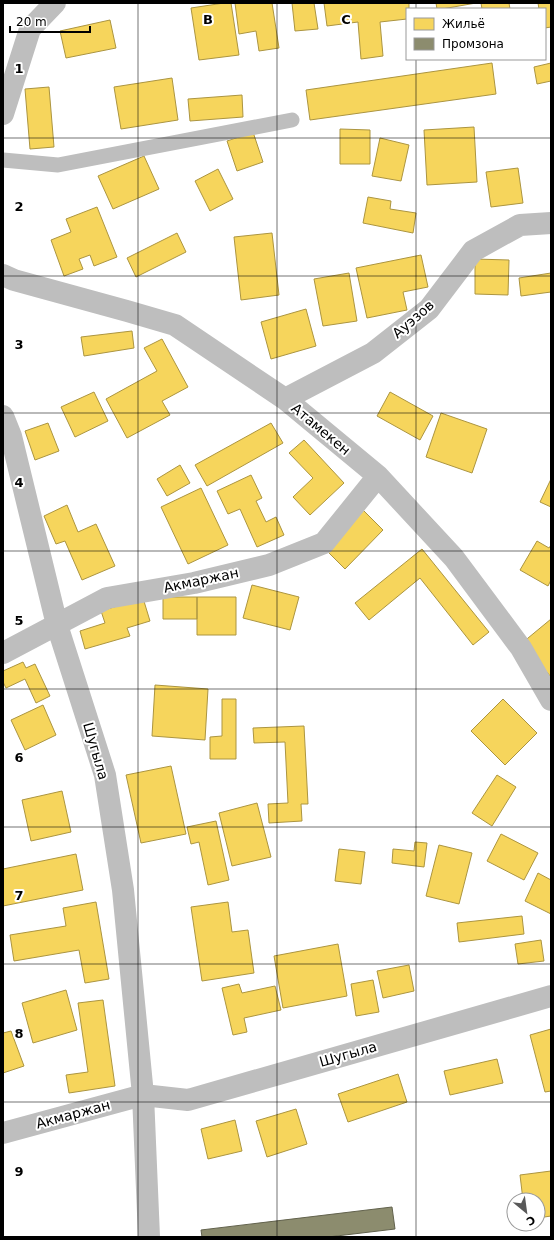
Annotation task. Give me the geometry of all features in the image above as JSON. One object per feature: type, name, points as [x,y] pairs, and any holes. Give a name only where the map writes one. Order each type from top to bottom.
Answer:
[{"type":"street","points":[[3,114],[30,30],[55,3]]},
{"type":"street","name":"Ауэзов","points":[[285,399],[373,352],[429,309],[473,251],[520,225],[551,223]]},
{"type":"street","name":"Атамекен","points":[[3,275],[14,280],[127,310],[175,325],[285,399],[378,476],[454,558],[521,648],[551,700]]},
{"type":"street","name":"Шугыла","points":[[3,416],[11,436],[57,625],[105,775],[123,890],[143,1095],[149,1237]]},
{"type":"street","name":"Акмаржан","points":[[3,653],[107,598],[194,583],[269,565],[324,543],[378,476]]},
{"type":"street","name":"Шугыла","points":[[143,1095],[188,1100],[551,996]]},
{"type":"street","name":"Акмаржан","points":[[3,1133],[143,1095]]},
{"type":"lane","points":[[3,160],[58,165],[292,120]]},
{"type":"building: Жильё","points":[[231,3],[239,55],[199,60],[191,8]]},
{"type":"building: Жильё","points":[[235,3],[272,3],[279,48],[259,51],[256,31],[239,34]]},
{"type":"building: Жильё","points":[[292,3],[314,3],[318,29],[295,31]]},
{"type":"building: Жильё","points":[[324,3],[409,3],[409,8],[406,8],[406,19],[380,22],[383,56],[361,59],[358,22],[327,26]]},
{"type":"building: Жильё","points":[[436,3],[476,3],[448,8],[437,8]]},
{"type":"building: Жильё","points":[[481,3],[509,3],[510,8],[482,8]]},
{"type":"building: Жильё","points":[[538,3],[551,3],[551,27],[546,28],[546,8],[539,8]]},
{"type":"building: Жильё","points":[[110,20],[116,48],[66,58],[60,31]]},
{"type":"building: Жильё","points":[[492,63],[496,94],[310,120],[306,90]]},
{"type":"building: Жильё","points":[[551,63],[551,81],[537,84],[534,67]]},
{"type":"building: Жильё","points":[[172,78],[178,120],[121,129],[114,87]]},
{"type":"building: Жильё","points":[[49,87],[54,147],[30,149],[25,89]]},
{"type":"building: Жильё","points":[[242,95],[243,117],[190,121],[188,99]]},
{"type":"building: Жильё","points":[[474,127],[477,182],[427,185],[424,130]]},
{"type":"building: Жильё","points":[[340,129],[370,130],[370,164],[340,164]]},
{"type":"building: Жильё","points":[[253,132],[263,162],[237,171],[227,141]]},
{"type":"building: Жильё","points":[[380,138],[409,145],[401,181],[372,176]]},
{"type":"building: Жильё","points":[[144,156],[159,189],[113,209],[98,176]]},
{"type":"building: Жильё","points":[[518,168],[523,203],[491,207],[486,172]]},
{"type":"building: Жильё","points":[[218,169],[233,199],[210,211],[195,181]]},
{"type":"building: Жильё","points":[[368,197],[391,201],[390,209],[416,213],[413,233],[363,223]]},
{"type":"building: Жильё","points":[[97,207],[117,257],[94,266],[90,255],[79,259],[83,269],[64,276],[51,240],[71,232],[66,219]]},
{"type":"building: Жильё","points":[[177,233],[186,252],[136,277],[127,258]]},
{"type":"building: Жильё","points":[[272,233],[279,295],[241,300],[234,237]]},
{"type":"building: Жильё","points":[[421,255],[428,287],[403,292],[407,310],[367,318],[356,268]]},
{"type":"building: Жильё","points":[[475,259],[509,260],[508,295],[475,294]]},
{"type":"building: Жильё","points":[[349,273],[357,321],[323,326],[314,279]]},
{"type":"building: Жильё","points":[[551,273],[551,292],[521,296],[519,278]]},
{"type":"building: Жильё","points":[[306,309],[316,346],[271,359],[261,322]]},
{"type":"building: Жильё","points":[[132,331],[134,348],[84,356],[81,337]]},
{"type":"building: Жильё","points":[[162,339],[188,387],[162,401],[170,415],[127,438],[106,399],[157,371],[144,348]]},
{"type":"building: Жильё","points":[[94,392],[108,421],[75,437],[61,407]]},
{"type":"building: Жильё","points":[[390,392],[433,416],[420,440],[377,416]]},
{"type":"building: Жильё","points":[[441,413],[487,429],[472,473],[426,457]]},
{"type":"building: Жильё","points":[[48,423],[59,451],[35,460],[25,431]]},
{"type":"building: Жильё","points":[[271,423],[283,443],[207,486],[195,465]]},
{"type":"building: Жильё","points":[[304,440],[344,483],[310,515],[293,497],[313,478],[289,453]]},
{"type":"building: Жильё","points":[[180,465],[190,483],[167,496],[157,479]]},
{"type":"building: Жильё","points":[[251,475],[262,498],[256,501],[266,522],[276,517],[284,535],[257,547],[240,509],[228,514],[217,491]]},
{"type":"building: Жильё","points":[[551,479],[551,507],[540,502]]},
{"type":"building: Жильё","points":[[201,488],[228,545],[188,564],[161,507]]},
{"type":"building: Жильё","points":[[67,505],[78,532],[96,524],[115,566],[82,580],[65,541],[56,544],[44,516]]},
{"type":"building: Жильё","points":[[361,508],[383,530],[345,569],[323,547]]},
{"type":"building: Жильё","points":[[537,541],[549,548],[551,545],[551,580],[548,586],[520,570]]},
{"type":"building: Жильё","points":[[422,549],[489,632],[473,645],[420,578],[369,620],[355,603]]},
{"type":"building: Жильё","points":[[252,585],[299,597],[290,630],[243,618]]},
{"type":"building: Жильё","points":[[163,597],[197,597],[197,619],[163,619]]},
{"type":"building: Жильё","points":[[197,597],[236,597],[236,635],[197,635]]},
{"type":"building: Жильё","points":[[143,598],[150,621],[127,628],[130,636],[85,649],[80,631],[105,623],[101,611]]},
{"type":"building: Жильё","points":[[551,619],[551,677],[522,643]]},
{"type":"building: Жильё","points":[[23,662],[26,668],[35,664],[50,696],[36,703],[25,679],[6,688],[3,682],[3,671]]},
{"type":"building: Жильё","points":[[155,685],[208,689],[205,740],[152,736]]},
{"type":"building: Жильё","points":[[222,699],[236,699],[236,759],[210,759],[210,737],[222,736]]},
{"type":"building: Жильё","points":[[503,699],[537,733],[505,765],[471,731]]},
{"type":"building: Жильё","points":[[43,705],[56,735],[25,750],[11,720]]},
{"type":"building: Жильё","points":[[304,726],[308,804],[301,804],[302,821],[269,823],[268,804],[288,803],[285,742],[254,743],[253,728]]},
{"type":"building: Жильё","points":[[171,766],[186,834],[141,843],[126,775]]},
{"type":"building: Жильё","points":[[497,775],[516,787],[492,826],[472,813]]},
{"type":"building: Жильё","points":[[62,791],[71,832],[31,841],[22,800]]},
{"type":"building: Жильё","points":[[257,803],[271,857],[232,866],[219,813]]},
{"type":"building: Жильё","points":[[216,821],[229,880],[208,885],[199,842],[191,844],[187,827]]},
{"type":"building: Жильё","points":[[501,834],[538,853],[524,880],[487,861]]},
{"type":"building: Жильё","points":[[415,842],[427,843],[424,867],[392,863],[393,849],[414,851]]},
{"type":"building: Жильё","points":[[439,845],[472,853],[459,904],[426,896]]},
{"type":"building: Жильё","points":[[339,849],[365,852],[361,884],[335,881]]},
{"type":"building: Жильё","points":[[76,854],[83,890],[3,906],[3,869]]},
{"type":"building: Жильё","points":[[538,873],[551,880],[551,914],[525,901]]},
{"type":"building: Жильё","points":[[96,902],[109,979],[85,983],[79,950],[14,961],[10,935],[66,926],[63,908]]},
{"type":"building: Жильё","points":[[228,902],[232,932],[248,930],[254,973],[202,981],[191,907]]},
{"type":"building: Жильё","points":[[522,916],[524,934],[459,942],[457,923]]},
{"type":"building: Жильё","points":[[541,940],[544,961],[518,964],[515,944]]},
{"type":"building: Жильё","points":[[338,944],[347,996],[283,1008],[274,956]]},
{"type":"building: Жильё","points":[[409,965],[414,991],[383,998],[377,971]]},
{"type":"building: Жильё","points":[[373,980],[379,1012],[356,1016],[351,984]]},
{"type":"building: Жильё","points":[[239,984],[242,993],[275,986],[281,1010],[244,1018],[247,1032],[233,1035],[222,988]]},
{"type":"building: Жильё","points":[[66,990],[77,1030],[33,1043],[22,1003]]},
{"type":"building: Жильё","points":[[103,1000],[115,1086],[69,1093],[66,1075],[88,1072],[78,1003]]},
{"type":"building: Жильё","points":[[551,1029],[551,1091],[545,1092],[530,1035]]},
{"type":"building: Жильё","points":[[11,1031],[24,1066],[3,1073],[3,1033]]},
{"type":"building: Жильё","points":[[497,1059],[503,1083],[450,1095],[444,1071]]},
{"type":"building: Жильё","points":[[398,1074],[407,1102],[348,1122],[338,1094]]},
{"type":"building: Жильё","points":[[296,1109],[307,1144],[267,1157],[256,1121]]},
{"type":"building: Жильё","points":[[235,1120],[242,1151],[208,1159],[201,1129]]},
{"type":"building: Жильё","points":[[551,1171],[551,1216],[546,1217],[546,1192],[522,1192],[520,1175]]},
{"type":"building: Промзона","points":[[392,1207],[395,1229],[328,1237],[202,1237],[201,1230]]}]
